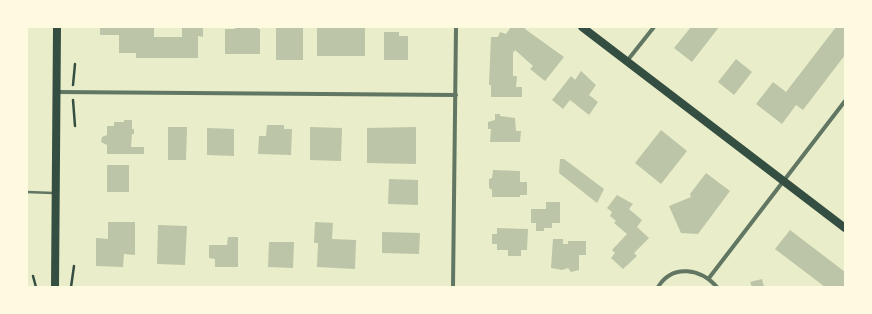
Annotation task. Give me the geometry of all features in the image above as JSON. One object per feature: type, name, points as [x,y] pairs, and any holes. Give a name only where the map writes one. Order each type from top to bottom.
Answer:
[{"type":"main road","points":[[55,287],[57,27]]},
{"type":"main road","points":[[582,27],[845,228]]},
{"type":"street","points":[[453,287],[456,27]]},
{"type":"street","points":[[627,62],[654,27]]},
{"type":"street","points":[[57,92],[456,95]]},
{"type":"street","points":[[710,278],[845,100]]},
{"type":"street","points":[[658,287],[668,277],[678,272],[689,271],[700,273],[710,278],[717,287]]},
{"type":"lane","points":[[27,192],[56,192]]},
{"type":"path","points":[[73,77],[75,64]]},
{"type":"path","points":[[73,105],[75,126]]},
{"type":"path","points":[[72,287],[74,266]]},
{"type":"path","points":[[33,276],[36,287]]},
{"type":"building","points":[[100,27],[154,27],[154,37],[182,37],[182,27],[203,27],[203,37],[198,36],[198,58],[136,58],[136,53],[119,53],[119,35],[100,35]]},
{"type":"building","points":[[235,27],[258,27],[258,29],[260,29],[260,54],[225,54],[225,29],[235,29]]},
{"type":"building","points":[[276,27],[303,27],[303,60],[276,60]]},
{"type":"building","points":[[317,27],[365,27],[365,56],[317,56]]},
{"type":"building","points":[[511,27],[525,27],[525,29],[564,57],[545,81],[530,69],[533,66],[515,50],[513,53],[513,76],[517,76],[516,87],[522,87],[522,97],[491,97],[491,85],[489,85],[491,37],[498,37],[500,32],[506,34]]},
{"type":"building","points":[[691,27],[719,27],[692,62],[674,48]]},
{"type":"building","points":[[836,27],[845,27],[845,55],[803,110],[796,105],[782,124],[756,104],[773,82],[786,92]]},
{"type":"building","points":[[384,32],[399,32],[399,36],[408,36],[408,60],[384,60]]},
{"type":"building","points":[[736,59],[752,72],[734,95],[718,82]]},
{"type":"building","points":[[581,71],[596,85],[589,95],[598,102],[589,115],[570,100],[563,109],[552,100],[571,76],[575,80]]},
{"type":"building","points":[[495,114],[515,118],[516,131],[521,131],[520,142],[490,142],[491,129],[488,129],[488,122],[495,120]]},
{"type":"building","points":[[124,120],[132,120],[132,129],[134,129],[134,134],[132,134],[131,147],[144,147],[144,154],[107,154],[107,145],[101,142],[102,137],[107,135],[107,126],[114,126],[114,122],[124,122]]},
{"type":"building","points":[[267,125],[284,125],[284,129],[292,129],[291,155],[258,154],[259,136],[266,136]]},
{"type":"building","points":[[168,127],[187,127],[186,160],[168,160]]},
{"type":"building","points":[[310,127],[342,128],[341,161],[310,160]]},
{"type":"building","points":[[416,127],[416,164],[367,163],[367,128]]},
{"type":"building","points":[[207,128],[234,129],[234,156],[207,155]]},
{"type":"building","points":[[661,130],[687,151],[661,184],[635,163]]},
{"type":"building","points":[[560,159],[564,159],[604,189],[597,203],[559,173]]},
{"type":"building","points":[[107,165],[129,165],[129,192],[107,192]]},
{"type":"building","points":[[493,170],[520,171],[520,182],[527,182],[527,195],[520,195],[520,197],[492,197],[492,190],[489,188],[489,179],[492,178]]},
{"type":"building","points":[[706,173],[730,191],[698,234],[681,233],[669,206],[691,197],[690,194]]},
{"type":"building","points":[[389,179],[418,180],[418,205],[388,204]]},
{"type":"building","points":[[617,195],[633,204],[629,209],[642,220],[637,227],[649,238],[634,253],[637,256],[623,269],[611,258],[615,253],[612,250],[627,234],[614,223],[616,221],[610,216],[612,212],[607,208]]},
{"type":"building","points":[[546,202],[560,202],[560,223],[552,223],[552,228],[544,228],[544,231],[536,231],[536,223],[531,223],[531,209],[546,209]]},
{"type":"building","points":[[108,222],[135,222],[135,255],[124,254],[123,267],[96,266],[96,238],[108,239]]},
{"type":"building","points":[[315,222],[333,223],[332,239],[356,240],[355,269],[317,267],[318,243],[314,243]]},
{"type":"building","points":[[158,225],[187,226],[185,265],[157,264]]},
{"type":"building","points":[[497,228],[528,229],[527,250],[521,250],[521,256],[508,256],[508,250],[497,250],[497,244],[492,244],[492,234],[497,234]]},
{"type":"building","points":[[790,230],[845,272],[845,287],[825,287],[775,249]]},
{"type":"building","points":[[382,232],[420,233],[419,254],[382,253]]},
{"type":"building","points":[[228,237],[238,237],[238,267],[215,267],[215,259],[209,258],[209,245],[227,245]]},
{"type":"building","points":[[553,239],[563,239],[563,244],[568,244],[568,241],[586,241],[586,255],[579,255],[579,270],[571,272],[568,268],[562,270],[551,268]]},
{"type":"building","points":[[269,242],[294,242],[293,268],[268,267]]},
{"type":"building","points":[[762,279],[764,287],[752,287],[750,282]]}]
